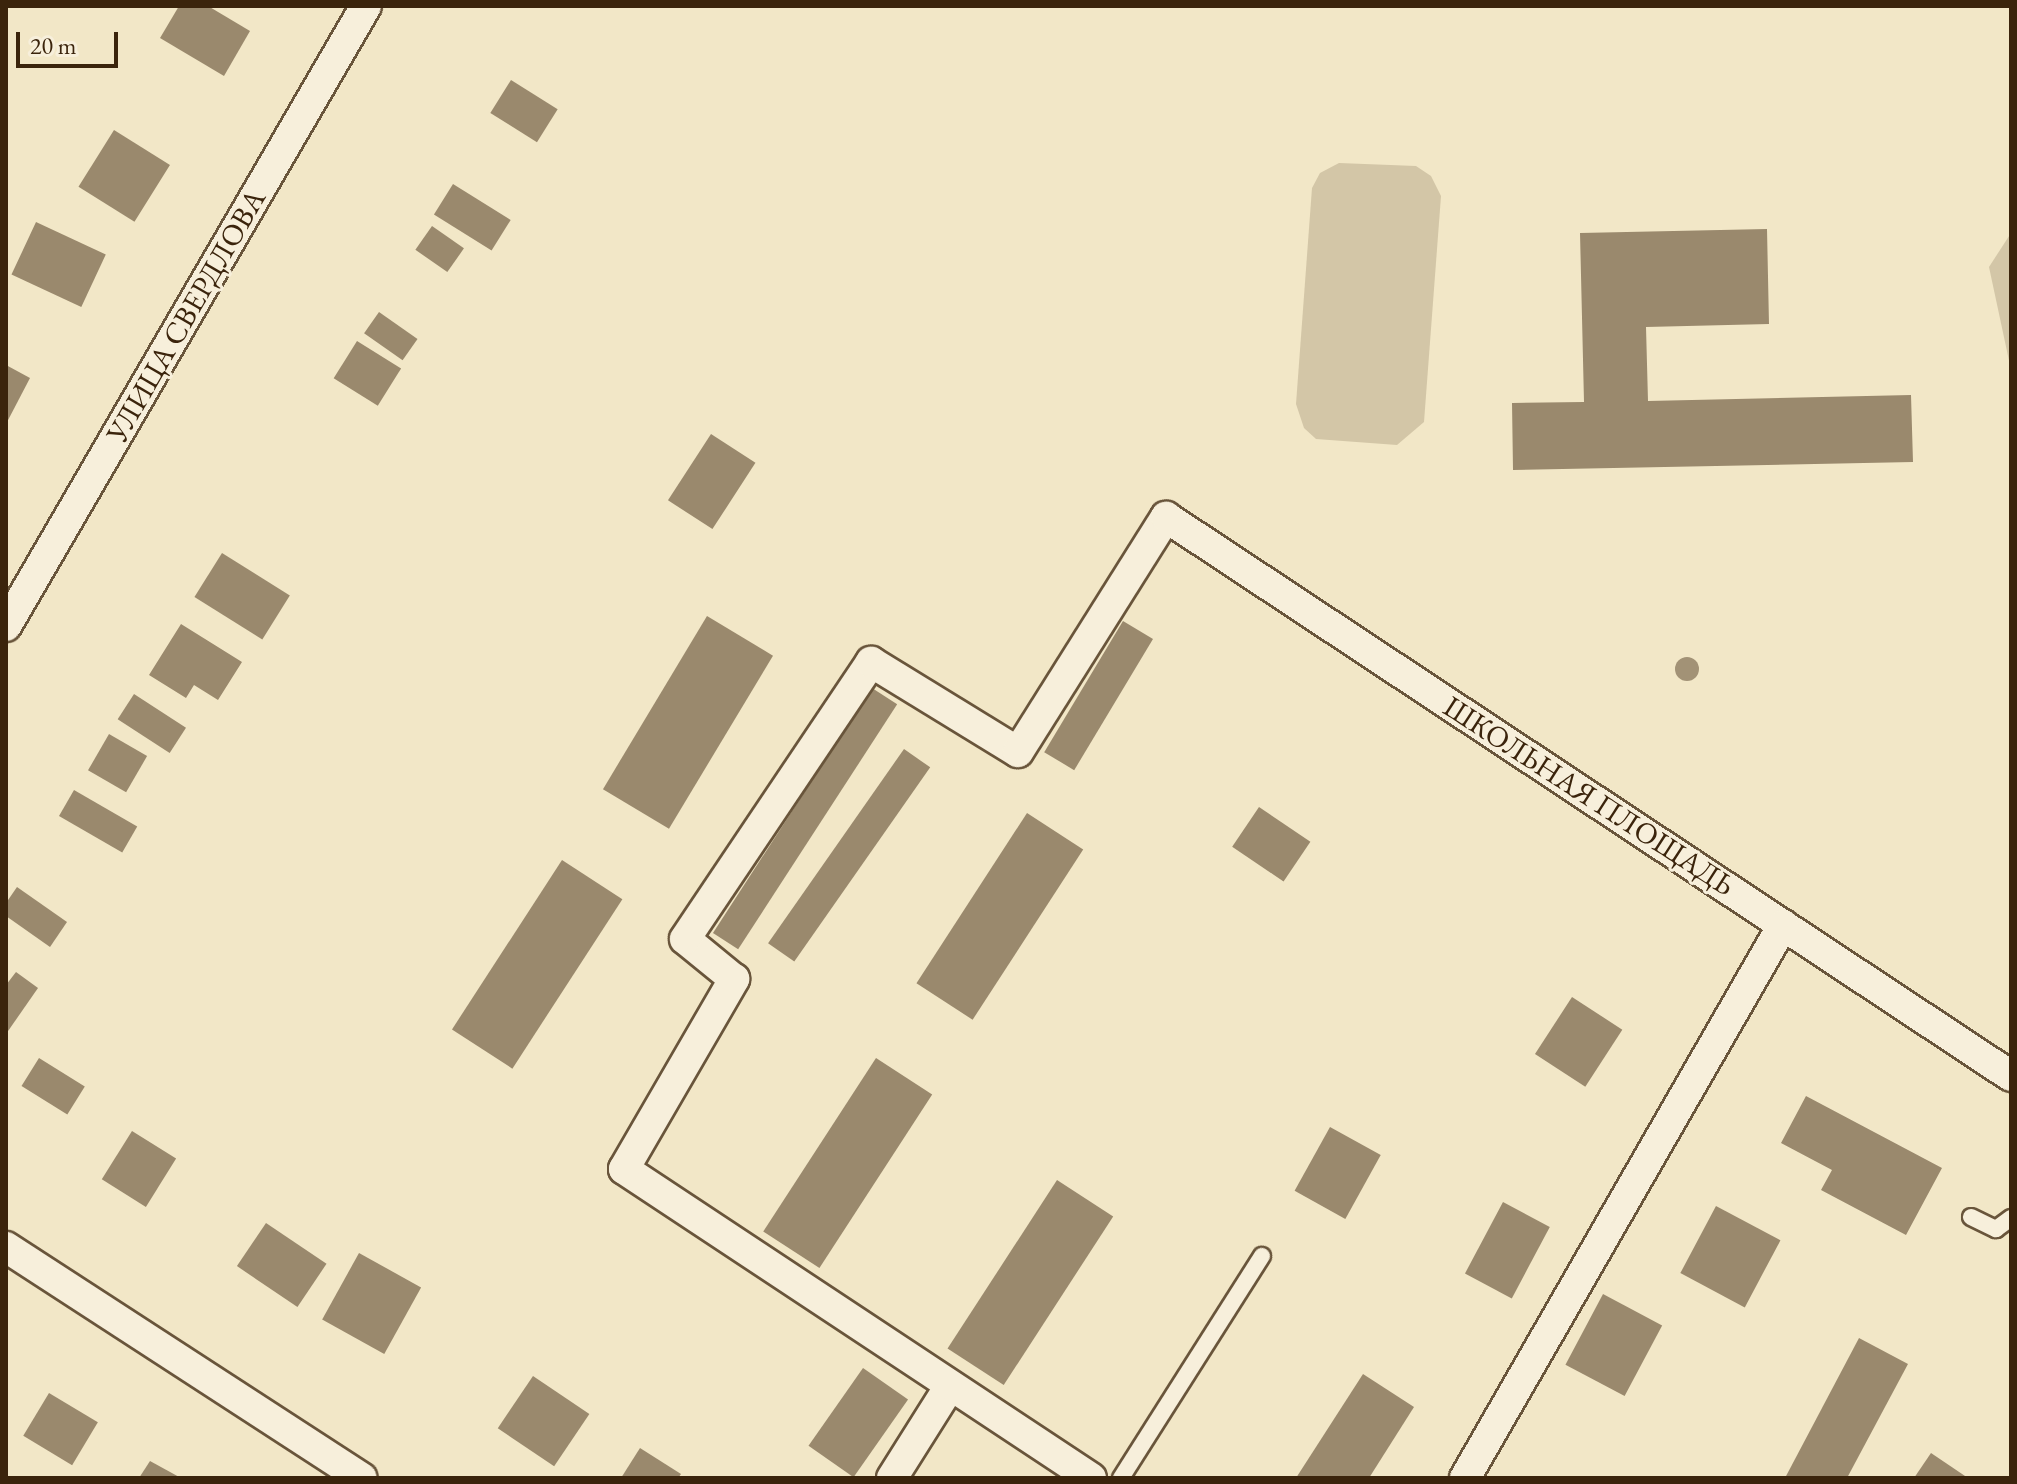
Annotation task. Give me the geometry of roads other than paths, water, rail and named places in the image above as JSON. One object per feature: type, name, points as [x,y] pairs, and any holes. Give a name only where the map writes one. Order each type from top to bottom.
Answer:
[{"type":"street","name":"УЛИЦА СВЕРДЛОВА","points":[[6,626],[366,6]]},
{"type":"street","name":"ШКОЛЬНАЯ ПЛОЩАДЬ","points":[[950,1386],[624,1169],[734,979],[685,939],[871,662],[1018,752],[1166,517],[2011,1076]]},
{"type":"street","points":[[1465,1478],[1783,925]]},
{"type":"street","points":[[6,1247],[362,1478]]},
{"type":"street","points":[[892,1478],[950,1386],[1091,1478]]},
{"type":"lane","points":[[1971,1217],[1996,1229],[2011,1218]]},
{"type":"lane","points":[[1121,1478],[1262,1256]]}]
